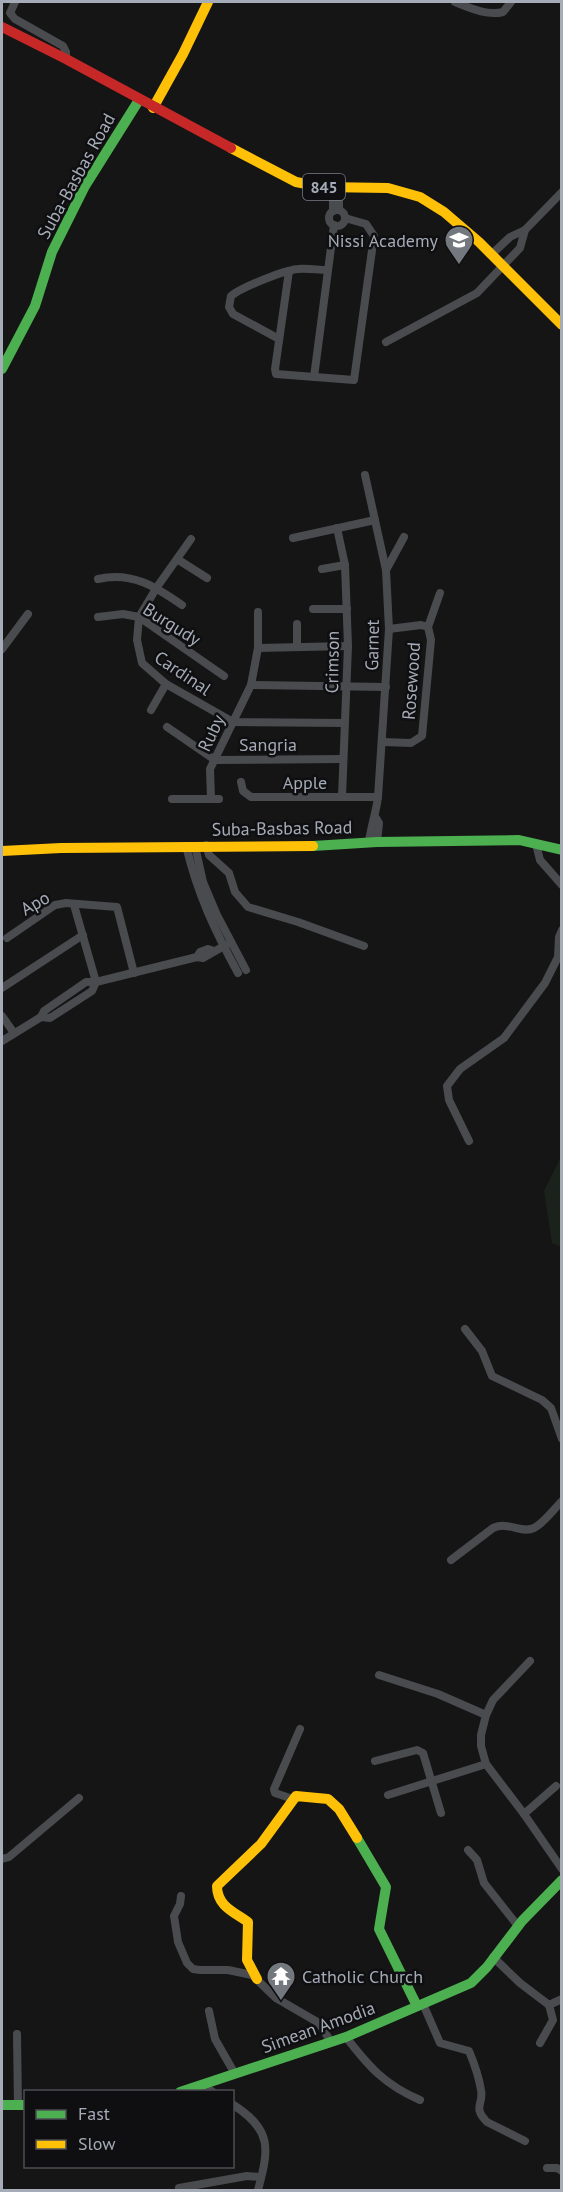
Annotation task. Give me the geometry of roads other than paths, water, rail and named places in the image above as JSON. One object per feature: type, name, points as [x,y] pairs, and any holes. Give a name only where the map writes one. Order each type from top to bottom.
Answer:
[{"type":"street","points":[[15,2],[9,13],[15,19],[63,46],[66,59]]},
{"type":"street","points":[[153,108],[208,2]]},
{"type":"street","points":[[455,2],[487,12],[503,12],[511,2]]},
{"type":"street","name":"845","points":[[2,27],[296,183],[336,187],[393,188],[422,196],[438,206],[505,266],[561,325]]},
{"type":"street","name":"Suba-Basbas Road","points":[[2,369],[35,306],[52,252],[80,196],[139,100]]},
{"type":"street","points":[[314,377],[334,225],[329,218],[336,210],[336,187]]},
{"type":"street","points":[[492,254],[510,237],[525,230],[561,192]]},
{"type":"street","points":[[334,225],[342,224],[345,218],[344,213],[336,210]]},
{"type":"street","points":[[290,271],[276,374],[353,381],[356,377],[374,238],[372,230],[366,224],[345,218]]},
{"type":"street","points":[[387,342],[477,293],[520,248],[525,230]]},
{"type":"street","points":[[279,339],[233,314],[229,307],[231,296],[290,271],[327,270]]},
{"type":"street","name":"Garnet","points":[[365,475],[386,570],[389,629],[383,742],[376,818],[372,823],[373,842]]},
{"type":"street","points":[[293,538],[375,520]]},
{"type":"street","name":"Crimson","points":[[337,528],[345,565],[348,646],[342,796]]},
{"type":"street","points":[[386,570],[404,537]]},
{"type":"street","name":"Cardinal","points":[[191,538],[139,617],[136,640],[142,663],[166,684],[233,722],[345,723]]},
{"type":"street","points":[[177,559],[207,578]]},
{"type":"street","points":[[322,569],[345,565]]},
{"type":"street","points":[[98,579],[134,578],[157,587],[182,605]]},
{"type":"street","points":[[428,627],[440,593]]},
{"type":"street","points":[[313,609],[347,609]]},
{"type":"street","name":"Ruby","points":[[172,799],[215,799],[210,770],[250,685],[258,648],[258,612]]},
{"type":"street","points":[[2,649],[28,614]]},
{"type":"street","name":"Burgudy","points":[[98,617],[123,614],[139,617],[224,676]]},
{"type":"street","points":[[297,624],[297,647]]},
{"type":"street","name":"Rosewood","points":[[383,742],[411,742],[422,736],[431,640],[428,627],[421,625],[389,629]]},
{"type":"street","points":[[258,648],[348,646]]},
{"type":"street","points":[[151,710],[166,684]]},
{"type":"street","points":[[250,685],[386,687]]},
{"type":"street","name":"Sangria","points":[[167,727],[215,760],[343,759]]},
{"type":"street","name":"Apple","points":[[241,782],[243,791],[251,796],[378,797]]},
{"type":"street","name":"Suba-Basbas Road","points":[[2,851],[519,840],[561,850]]},
{"type":"street","points":[[536,844],[540,860],[561,885]]},
{"type":"street","points":[[206,845],[209,855],[230,873],[235,892],[248,907],[364,946]]},
{"type":"street","points":[[190,846],[196,884],[209,918],[227,944],[242,972]]},
{"type":"street","name":"Apo","points":[[7,938],[55,905],[66,903],[117,907],[134,973]]},
{"type":"street","points":[[74,905],[96,982]]},
{"type":"street","points":[[469,1141],[449,1100],[447,1086],[460,1069],[504,1038],[545,983],[558,957],[561,930]]},
{"type":"street","points":[[2,988],[83,935]]},
{"type":"street","points":[[2,1041],[41,1017],[44,1011],[86,982],[96,982],[197,957],[200,952],[208,949],[214,951],[227,944]]},
{"type":"street","points":[[2,1016],[14,1033]]},
{"type":"street","points":[[465,1329],[482,1351],[492,1376],[542,1400],[551,1408],[561,1439]]},
{"type":"street","points":[[451,1560],[493,1528],[501,1525],[527,1530],[537,1527],[561,1501]]},
{"type":"street","points":[[530,1661],[493,1700],[486,1715],[481,1741],[486,1764],[524,1814],[561,1869]]},
{"type":"street","points":[[379,1675],[438,1694],[486,1715]]},
{"type":"street","points":[[293,1799],[275,1793],[274,1789],[300,1729]]},
{"type":"street","points":[[375,1761],[417,1750],[425,1757],[441,1813]]},
{"type":"street","points":[[388,1795],[486,1764]]},
{"type":"street","points":[[524,1814],[556,1786]]},
{"type":"street","points":[[257,1979],[247,1960],[248,1922],[230,1912],[218,1896],[216,1888],[261,1844],[293,1799],[300,1796],[328,1798],[339,1809],[386,1887],[379,1929],[440,2043],[469,2051],[482,2094],[478,2104],[482,2117],[487,2122],[525,2141]]},
{"type":"street","points":[[2,1859],[9,1857],[79,1798]]},
{"type":"street","points":[[468,1850],[477,1860],[484,1883],[518,1926]]},
{"type":"street","name":"Simean Amodia","points":[[189,2090],[208,2088],[235,2074],[346,2037],[471,1983],[481,1975],[518,1926],[561,1880]]},
{"type":"street","points":[[181,1896],[174,1916],[178,1942],[182,1956],[187,1963],[194,1969],[247,1973],[257,1979],[276,1998],[319,2023],[331,2042]]},
{"type":"street","points":[[493,1957],[520,1983],[549,2005],[553,2020],[540,2043]]},
{"type":"street","points":[[549,2005],[561,1999]]},
{"type":"street","points":[[209,2012],[215,2039],[235,2074]]},
{"type":"street","points":[[2,2105],[22,2105],[17,2034]]},
{"type":"street","points":[[346,2037],[382,2079],[420,2100]]},
{"type":"street","points":[[234,2106],[262,2130],[265,2139],[266,2154],[258,2190]]},
{"type":"street","points":[[547,2168],[557,2168],[561,2171]]},
{"type":"street","points":[[179,2188],[247,2176],[261,2177]]},
{"type":"place","name":"Nissi Academy","points":[[459,266]]},
{"type":"place","name":"Catholic Church","points":[[281,2002]]}]
